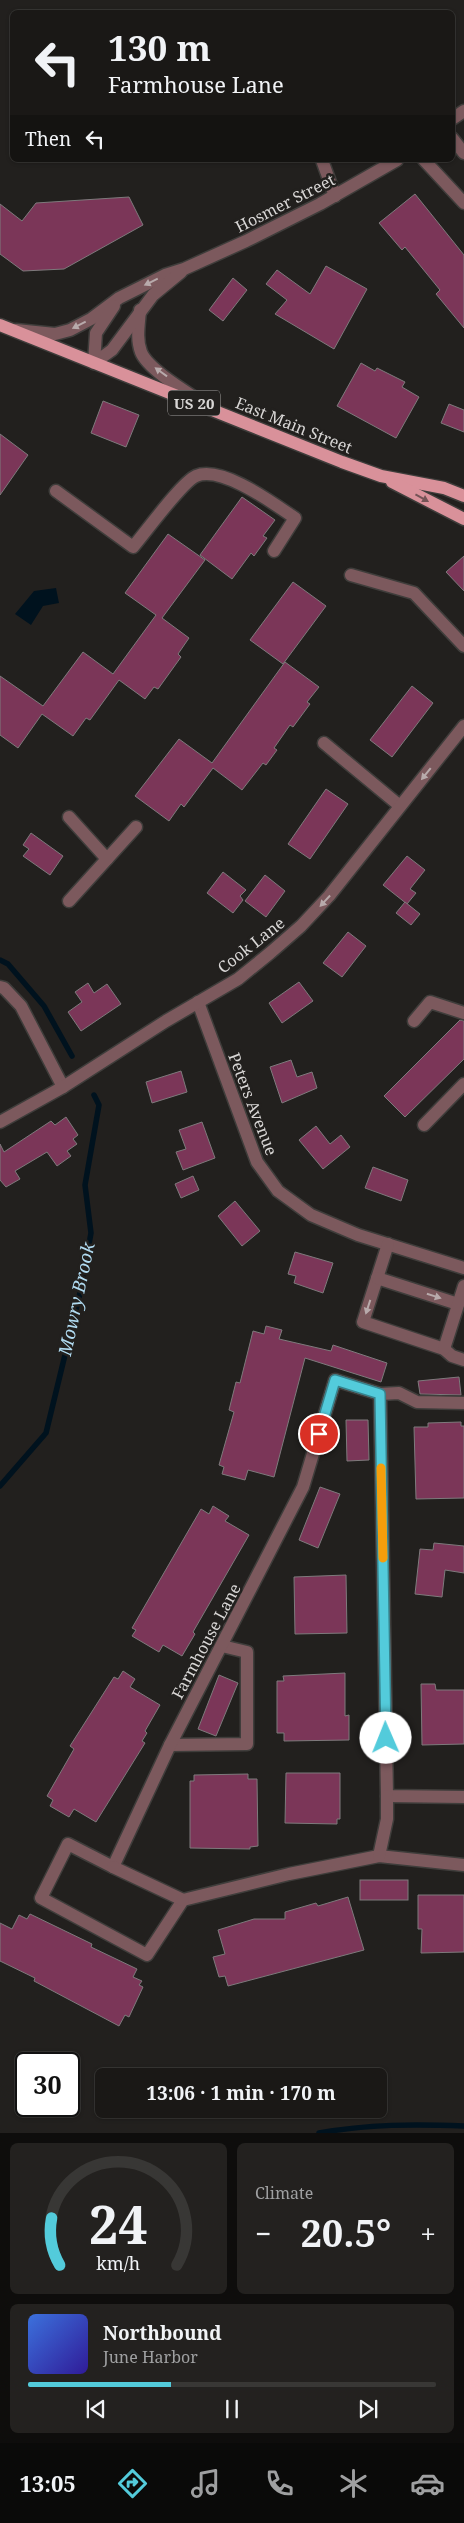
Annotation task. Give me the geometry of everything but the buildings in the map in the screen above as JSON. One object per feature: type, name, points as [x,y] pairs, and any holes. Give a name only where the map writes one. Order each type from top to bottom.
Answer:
[{"type":"main road","name":"East Main Street","points":[[4,327],[381,476],[464,519]]},
{"type":"main road","name":"East Main Street","points":[[381,476],[444,488],[464,496]]},
{"type":"street","points":[[455,142],[464,153]]},
{"type":"street","points":[[323,162],[335,196]]},
{"type":"street","name":"Hosmer Street","points":[[4,327],[55,334],[70,330],[91,319],[119,298],[165,275],[184,269],[335,196],[394,162]]},
{"type":"street","points":[[426,162],[464,202]]},
{"type":"street","name":"Hosmer Street","points":[[94,363],[112,350],[153,295],[184,269]]},
{"type":"street","points":[[94,363],[96,333],[119,298]]},
{"type":"street","points":[[140,310],[138,342],[141,354],[149,363],[214,411]]},
{"type":"street","points":[[56,491],[133,547],[177,494],[196,476],[221,475],[251,490],[295,518],[274,551]]},
{"type":"street","points":[[351,575],[414,593],[464,646]]},
{"type":"street","name":"Cook Lane","points":[[0,1122],[63,1087],[238,979],[301,926],[329,896],[464,726]]},
{"type":"street","points":[[324,743],[400,806]]},
{"type":"street","points":[[69,817],[107,859]]},
{"type":"street","points":[[69,901],[136,827]]},
{"type":"street","points":[[0,987],[4,988],[20,1006],[63,1087]]},
{"type":"street","name":"Peters Avenue","points":[[198,1002],[257,1162],[278,1191],[311,1215],[358,1235],[464,1268]]},
{"type":"street","points":[[414,1021],[430,1002],[464,1013]]},
{"type":"street","points":[[424,1125],[464,1084]]},
{"type":"street","points":[[388,1244],[363,1322],[444,1349],[452,1356],[464,1360]]},
{"type":"street","points":[[377,1278],[458,1304]]},
{"type":"street","points":[[444,1349],[464,1286]]},
{"type":"street","name":"Farmhouse Lane","points":[[113,1867],[170,1745],[302,1487],[335,1380],[380,1394]]},
{"type":"street","points":[[378,1856],[387,1819],[380,1394],[398,1393],[417,1402],[464,1403]]},
{"type":"street","points":[[170,1745],[247,1744],[247,1652],[222,1646]]},
{"type":"street","points":[[387,1796],[464,1797]]},
{"type":"street","points":[[183,1900],[147,1955],[41,1898],[68,1844],[183,1900],[289,1874],[378,1856],[464,1865]]},
{"type":"water","points":[[56,588],[59,603],[43,606],[31,625],[15,614],[34,591]]},
{"type":"waterway","name":"Mowry Brook","points":[[0,960],[8,964],[44,1006],[72,1056]]},
{"type":"waterway","name":"Mowry Brook","points":[[0,1486],[46,1433],[81,1289],[91,1233],[85,1185],[99,1105],[94,1095]]},
{"type":"waterway","points":[[319,2133],[391,2125],[464,2126]]},
{"type":"slow traffic","points":[[381,1468],[383,1558]]},
{"type":"route","points":[[319,1434],[335,1380],[380,1394],[386,1738]]}]
